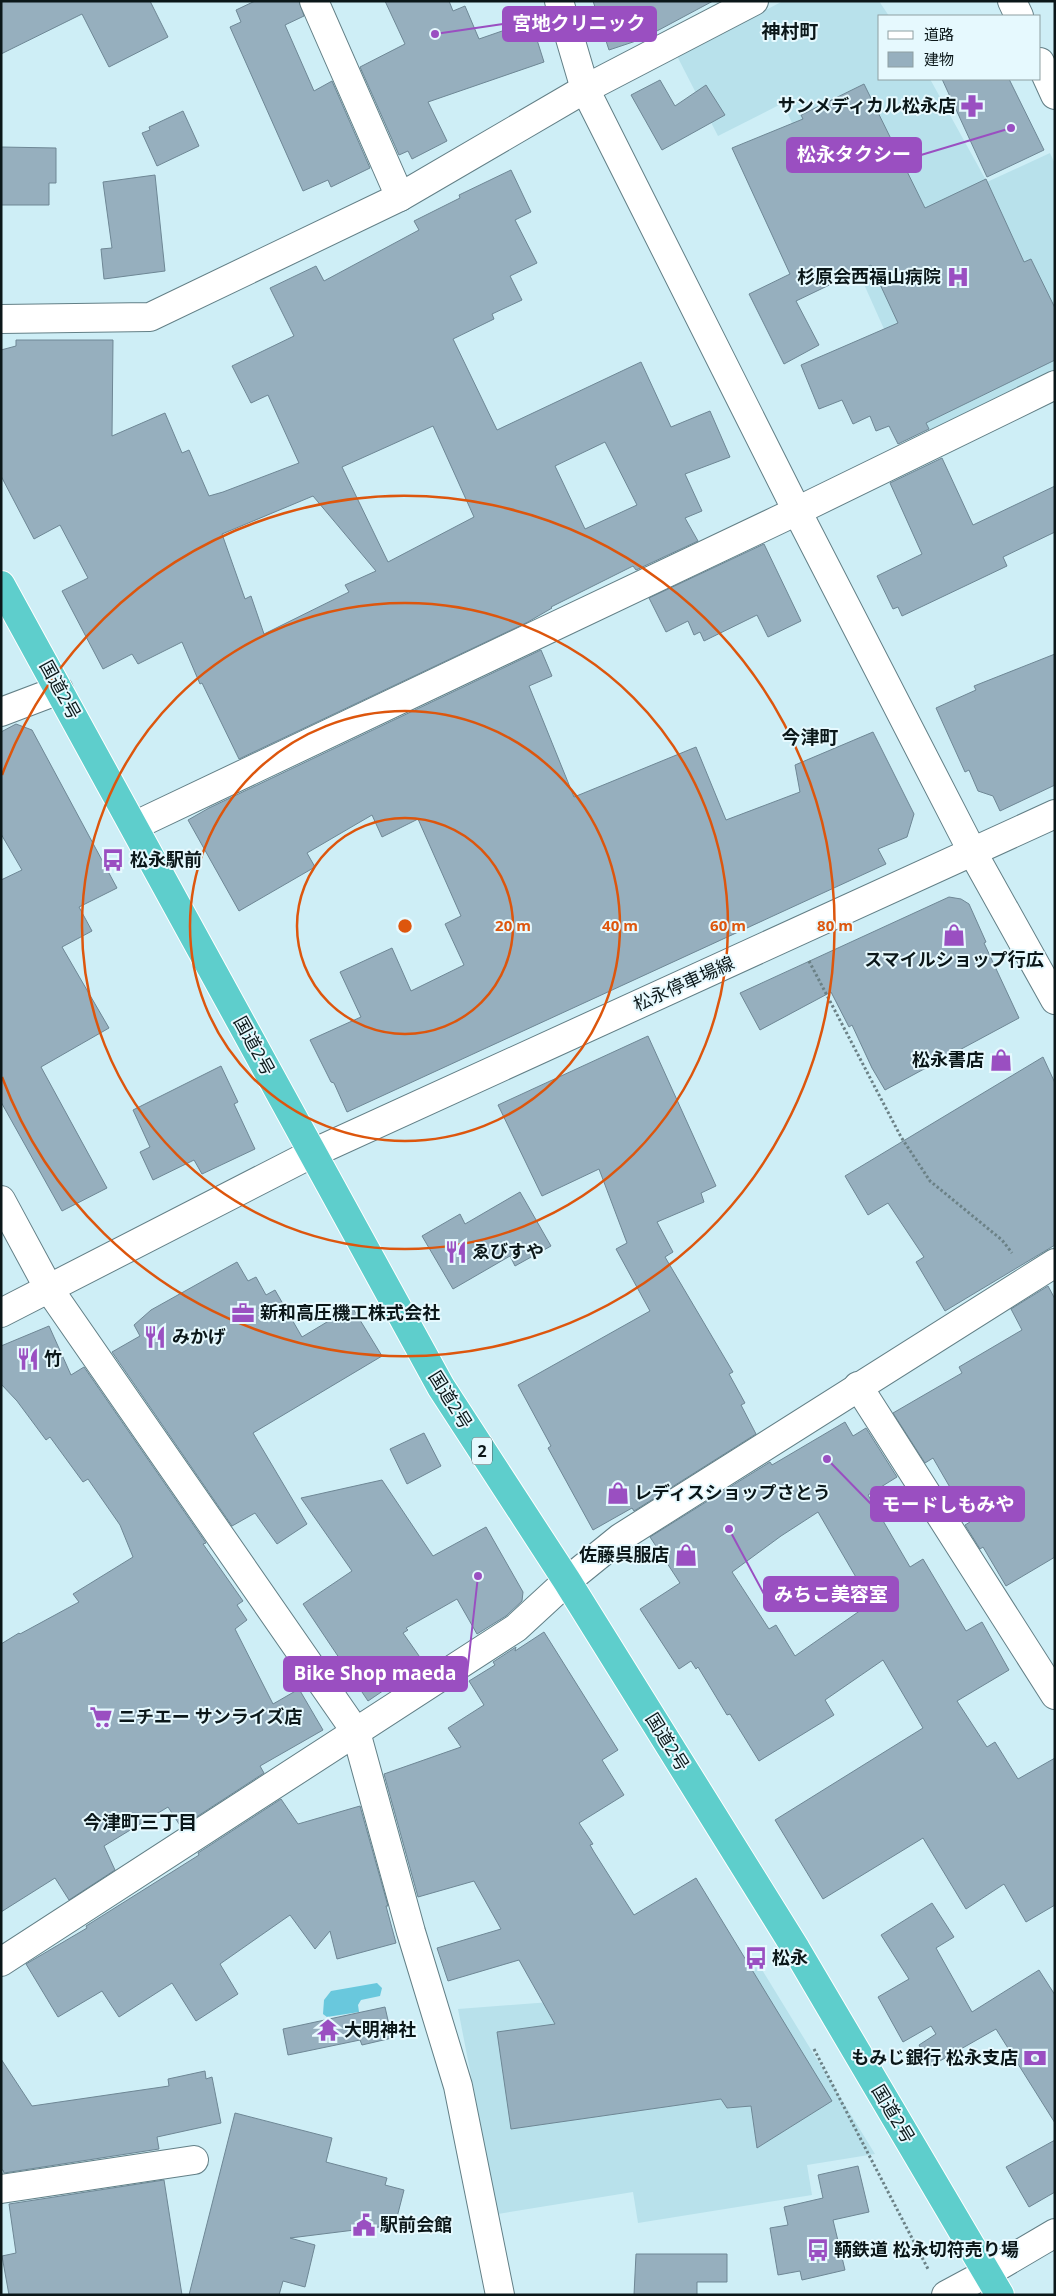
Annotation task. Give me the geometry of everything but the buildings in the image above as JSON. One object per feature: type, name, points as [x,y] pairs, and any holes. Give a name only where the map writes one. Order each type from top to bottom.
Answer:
[{"type":"highway","name":"国道2号","points":[[1,585],[441,1387],[567,1582],[796,1949],[994,2284]]},
{"type":"street","points":[[314,1],[400,197]]},
{"type":"street","points":[[558,1],[585,89],[797,511],[974,853],[1055,1000]]},
{"type":"street","points":[[1,319],[150,317],[400,197],[585,89],[754,1]]},
{"type":"street","points":[[1012,1],[1019,15]]},
{"type":"street","points":[[1041,64],[1055,95]]},
{"type":"street","points":[[134,826],[797,511],[1055,385]]},
{"type":"street","points":[[1,712],[59,690]]},
{"type":"street","name":"松永停車場線","points":[[1,1313],[313,1153],[974,853],[1055,814]]},
{"type":"street","points":[[1,1200],[49,1289],[356,1732],[411,1932],[458,2086],[500,2295]]},
{"type":"street","points":[[1,1962],[516,1628],[620,1538],[1055,1262]]},
{"type":"street","points":[[858,1386],[1055,1695]]},
{"type":"street","points":[[1,2188],[194,2160]]},
{"type":"street","points":[[946,2295],[994,2284],[1055,2233]]},
{"type":"path","points":[[795,934],[901,1137],[930,1181],[1002,1240],[1029,1278]]},
{"type":"shaded area","name":"杉原会西福山病院","points":[[783,1],[879,1],[888,15],[878,15],[878,80],[931,80],[987,182],[1050,153],[1055,164],[1055,371],[930,432],[783,103],[718,136],[677,56]]},
{"type":"shaded area","points":[[756,1960],[875,2154],[807,2165],[812,2195],[638,2223],[633,2192],[498,2214],[458,2009],[681,1992]]},
{"type":"shaded area","points":[[377,1983],[382,1988],[380,1996],[361,2000],[358,2005],[359,2012],[327,2017],[323,2014],[324,2000],[331,1991]]},
{"type":"place","name":"宮地クリニック","points":[[435,34]]},
{"type":"place","name":"サンメディカル松永店","points":[[972,106]]},
{"type":"place","name":"松永タクシー","points":[[1011,128]]},
{"type":"place","name":"杉原会西福山病院","points":[[958,277]]},
{"type":"place","name":"松永駅前","points":[[113,860]]},
{"type":"place","name":"スマイルショップ行広","points":[[954,935]]},
{"type":"place","name":"松永書店","points":[[1001,1060]]},
{"type":"place","name":"ゑびすや","points":[[456,1252]]},
{"type":"place","name":"新和高圧機工株式会社","points":[[243,1313]]},
{"type":"place","name":"みかげ","points":[[155,1337]]},
{"type":"place","name":"竹","points":[[28,1359]]},
{"type":"place","name":"モードしもみや","points":[[827,1459]]},
{"type":"place","name":"レディスショップさとう","points":[[618,1493]]},
{"type":"place","name":"みちこ美容室","points":[[729,1529]]},
{"type":"place","name":"佐藤呉服店","points":[[686,1555]]},
{"type":"place","name":"Bike Shop maeda","points":[[478,1576]]},
{"type":"place","name":"ニチエー サンライズ店","points":[[101,1717]]},
{"type":"place","name":"松永","points":[[756,1958]]},
{"type":"place","name":"大明神社","points":[[328,2030]]},
{"type":"place","name":"もみじ銀行 松永支店","points":[[1035,2058]]},
{"type":"place","name":"駅前会館","points":[[364,2225]]},
{"type":"place","name":"鞆鉄道 松永切符売り場","points":[[818,2250]]},
{"type":"district","name":"神村町","points":[[790,31]]},
{"type":"district","name":"今津町","points":[[810,737]]},
{"type":"district","name":"今津町三丁目","points":[[140,1822]]}]
